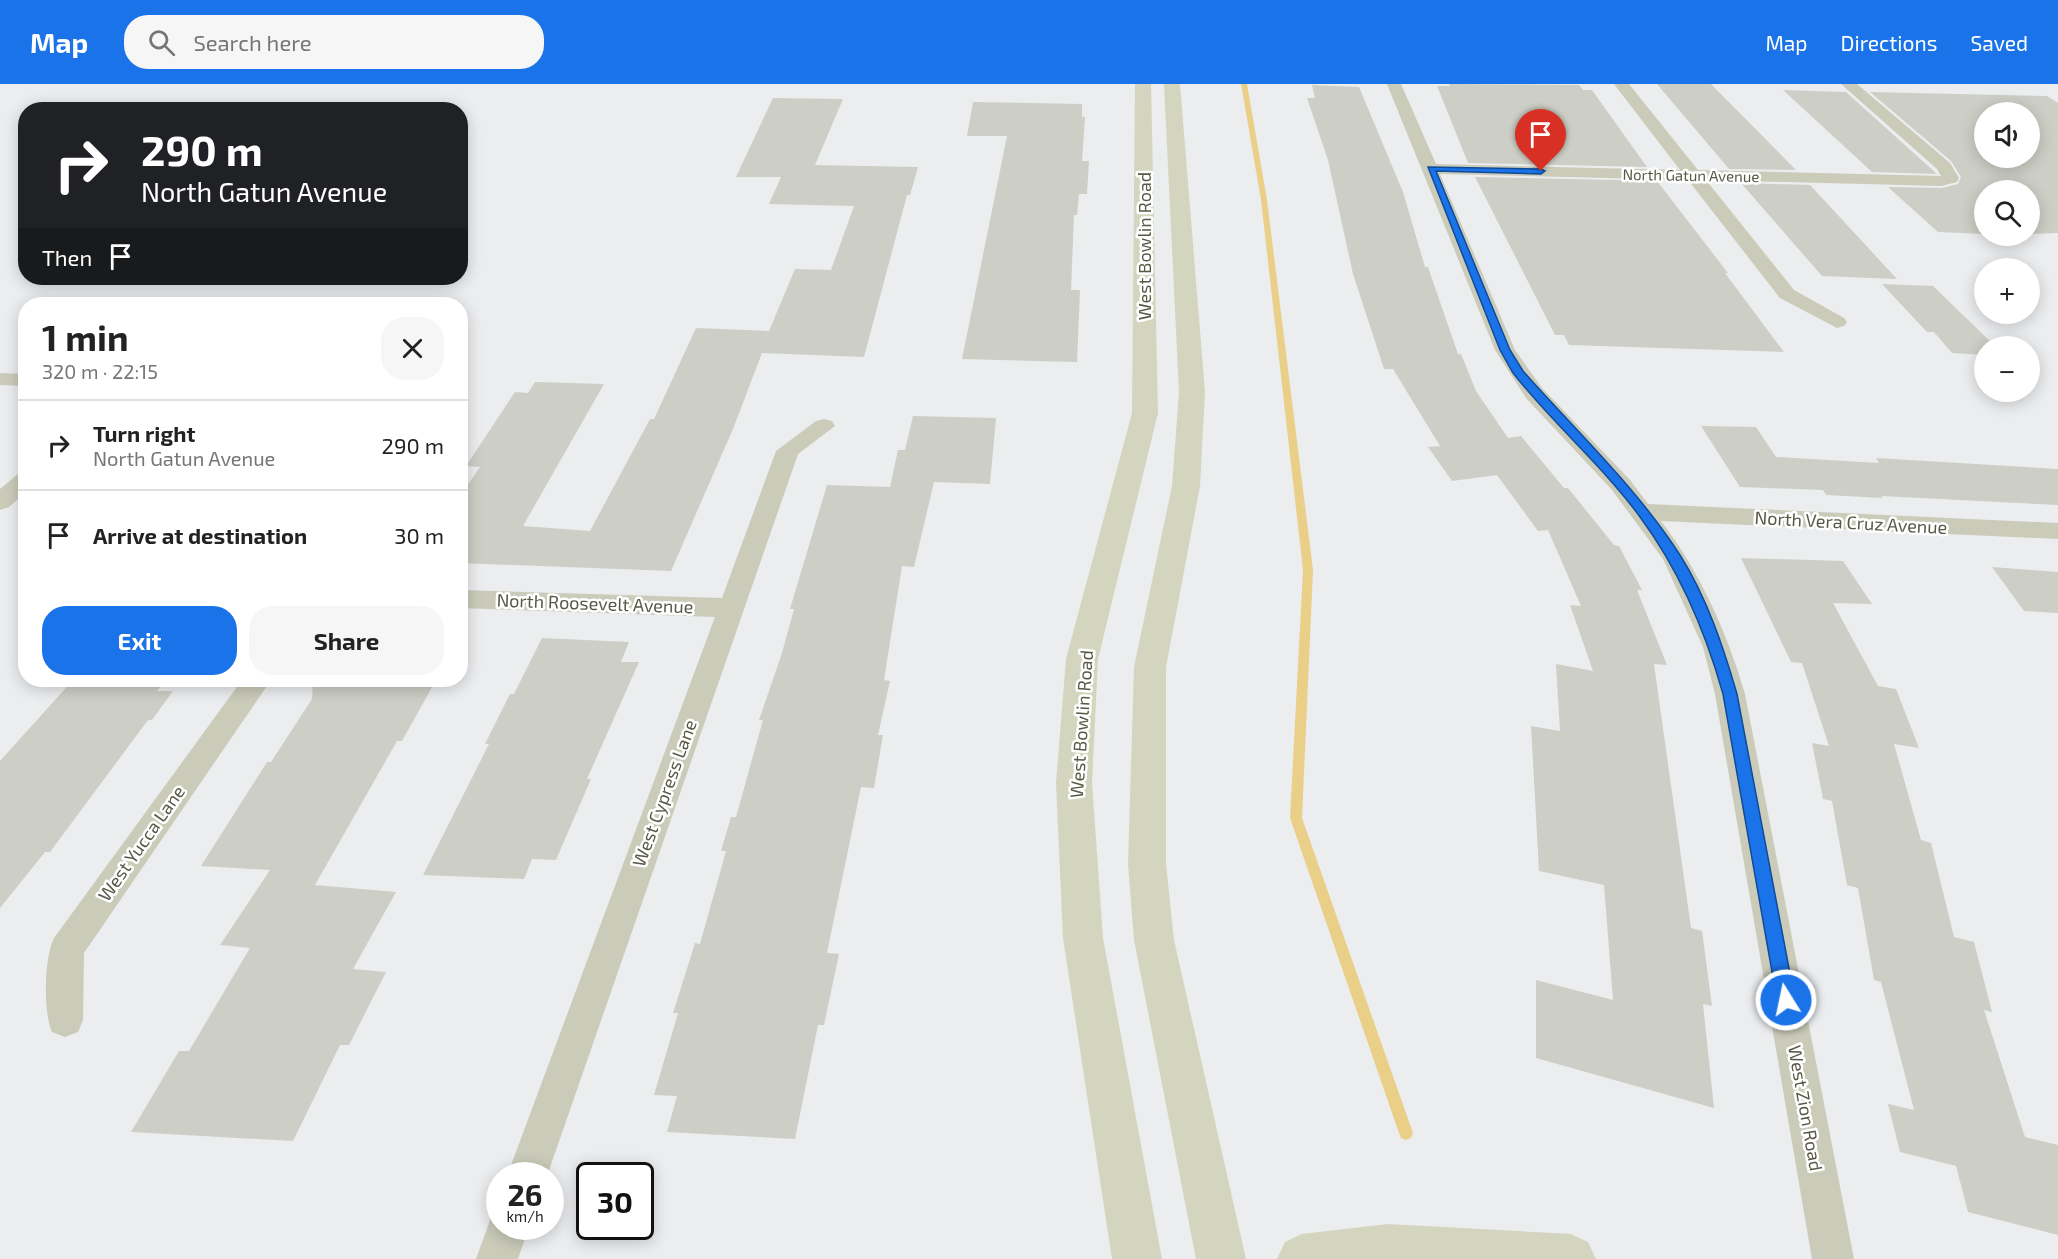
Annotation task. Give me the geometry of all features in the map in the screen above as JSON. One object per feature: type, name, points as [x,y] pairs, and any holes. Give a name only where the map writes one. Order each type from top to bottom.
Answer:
[{"type":"street","name":"West Bowlin Road","points":[[1137,1259],[1083,938],[1074,783],[1082,659],[1145,413],[1143,84]]},
{"type":"street","name":"West Bowlin Road","points":[[1172,84],[1192,392],[1186,486],[1150,668],[1147,864],[1154,940],[1221,1259]]},
{"type":"street","name":"West Zion Road","points":[[1394,84],[1505,350],[1518,373],[1643,512],[1675,557],[1699,604],[1717,647],[1730,694],[1833,1259]]},
{"type":"street","points":[[1622,84],[1787,294],[1838,322]]},
{"type":"street","name":"North Gatun Avenue","points":[[1431,169],[1941,181],[1951,178],[1944,166],[1848,84]]},
{"type":"street","points":[[0,379],[18,380]]},
{"type":"street","name":"West Cypress Lane","points":[[532,1162],[788,451],[824,426]]},
{"type":"street","points":[[0,502],[18,486]]},
{"type":"street","name":"North Vera Cruz Avenue","points":[[1643,512],[2058,531]]},
{"type":"street","name":"North Roosevelt Avenue","points":[[468,598],[730,608]]},
{"type":"street","name":"West Yucca Lane","points":[[65,1020],[66,949],[252,687]]},
{"type":"street","points":[[497,1259],[504,1240]]},
{"type":"street","points":[[1302,1259],[1388,1248],[1571,1259]]},
{"type":"building","points":[[1449,84],[1579,85],[1583,90],[1592,90],[1647,167],[1468,163],[1437,86],[1450,86]]},
{"type":"building","points":[[1657,84],[1711,84],[1796,170],[1729,169]]},
{"type":"building","points":[[1312,85],[1359,87],[1403,192],[1425,267],[1428,267],[1458,354],[1461,354],[1476,391],[1508,438],[1521,436],[1564,488],[1568,488],[1614,545],[1619,546],[1642,590],[1637,590],[1667,665],[1654,664],[1691,928],[1702,931],[1712,1006],[1703,1004],[1714,1108],[1536,1058],[1536,980],[1613,1000],[1604,885],[1539,871],[1531,726],[1560,731],[1556,664],[1593,671],[1570,605],[1581,606],[1548,530],[1538,531],[1497,475],[1452,481],[1428,447],[1440,446],[1393,369],[1384,369],[1353,274],[1328,160],[1307,98],[1315,98]]},
{"type":"building","points":[[1783,90],[1846,92],[1937,174],[1872,172]]},
{"type":"building","points":[[1870,92],[2047,96],[2058,103],[2058,233],[2040,234],[2040,180],[1974,180],[1974,234],[1938,232],[1888,187],[1942,188],[1958,184],[1961,177],[1951,161]]},
{"type":"building","points":[[773,98],[843,99],[815,165],[918,167],[910,195],[907,195],[864,357],[762,353],[733,429],[671,571],[468,563],[468,484],[480,467],[468,466],[468,463],[515,392],[528,393],[535,382],[604,384],[523,526],[590,531],[650,419],[654,419],[696,328],[769,331],[795,269],[831,270],[854,206],[769,204],[781,177],[736,177]]},
{"type":"building","points":[[973,102],[1082,104],[1082,117],[1085,117],[1082,161],[1089,161],[1087,194],[1079,194],[1077,215],[1074,215],[1071,290],[1080,290],[1077,362],[962,359],[1007,136],[967,136]]},
{"type":"building","points":[[1475,177],[1657,181],[1728,273],[1725,273],[1784,352],[1569,345],[1564,335],[1555,335]]},
{"type":"building","points":[[1741,183],[1810,185],[1897,279],[1822,276]]},
{"type":"building","points":[[1882,284],[1933,286],[1985,336],[1974,336],[1974,354],[1952,353],[1934,332],[1927,332]]},
{"type":"building","points":[[913,416],[996,418],[990,484],[934,482],[914,567],[902,566],[884,680],[890,681],[878,735],[883,735],[874,788],[861,787],[827,953],[839,954],[824,1025],[818,1025],[795,1139],[667,1132],[677,1096],[654,1095],[678,1013],[673,1013],[695,943],[700,944],[726,851],[721,851],[731,817],[736,817],[763,720],[759,720],[782,653],[794,609],[790,609],[827,485],[890,487],[898,450],[905,450]]},
{"type":"building","points":[[1701,426],[1756,427],[1776,457],[1879,463],[1876,458],[2058,469],[2058,505],[1826,495],[1823,490],[1740,487]]},
{"type":"building","points":[[1741,558],[1843,561],[1872,604],[1833,603],[1878,686],[1896,689],[1919,748],[1894,744],[1921,840],[1931,843],[1954,937],[1974,942],[1992,1012],[1984,1010],[2025,1137],[2058,1145],[2058,1235],[1968,1212],[1956,1166],[1900,1152],[1888,1104],[1914,1110],[1881,982],[1874,980],[1858,888],[1847,885],[1832,801],[1823,799],[1812,743],[1829,746],[1802,663],[1791,662]]},
{"type":"building","points":[[1992,567],[2058,572],[2058,613],[2024,611]]},
{"type":"building","points":[[542,638],[629,642],[621,662],[639,662],[587,779],[591,779],[556,860],[532,859],[524,879],[423,875],[489,744],[485,744],[510,694],[514,694]]},
{"type":"building","points":[[67,687],[160,687],[157,691],[173,691],[152,720],[148,720],[50,852],[45,852],[0,908],[0,761]]},
{"type":"building","points":[[313,687],[432,687],[402,741],[397,741],[315,885],[396,892],[353,969],[386,972],[349,1045],[340,1045],[293,1141],[131,1132],[179,1051],[189,1051],[250,948],[220,945],[270,870],[201,866],[267,762],[271,762],[312,699]]},
{"type":"waterway","points":[[1244,84],[1264,200],[1308,570],[1296,818],[1406,1133]]},
{"type":"route","points":[[1541,171],[1431,169],[1505,350],[1518,373],[1534,393],[1621,484],[1643,512],[1675,557],[1699,604],[1717,647],[1730,694],[1786,1000]]}]
